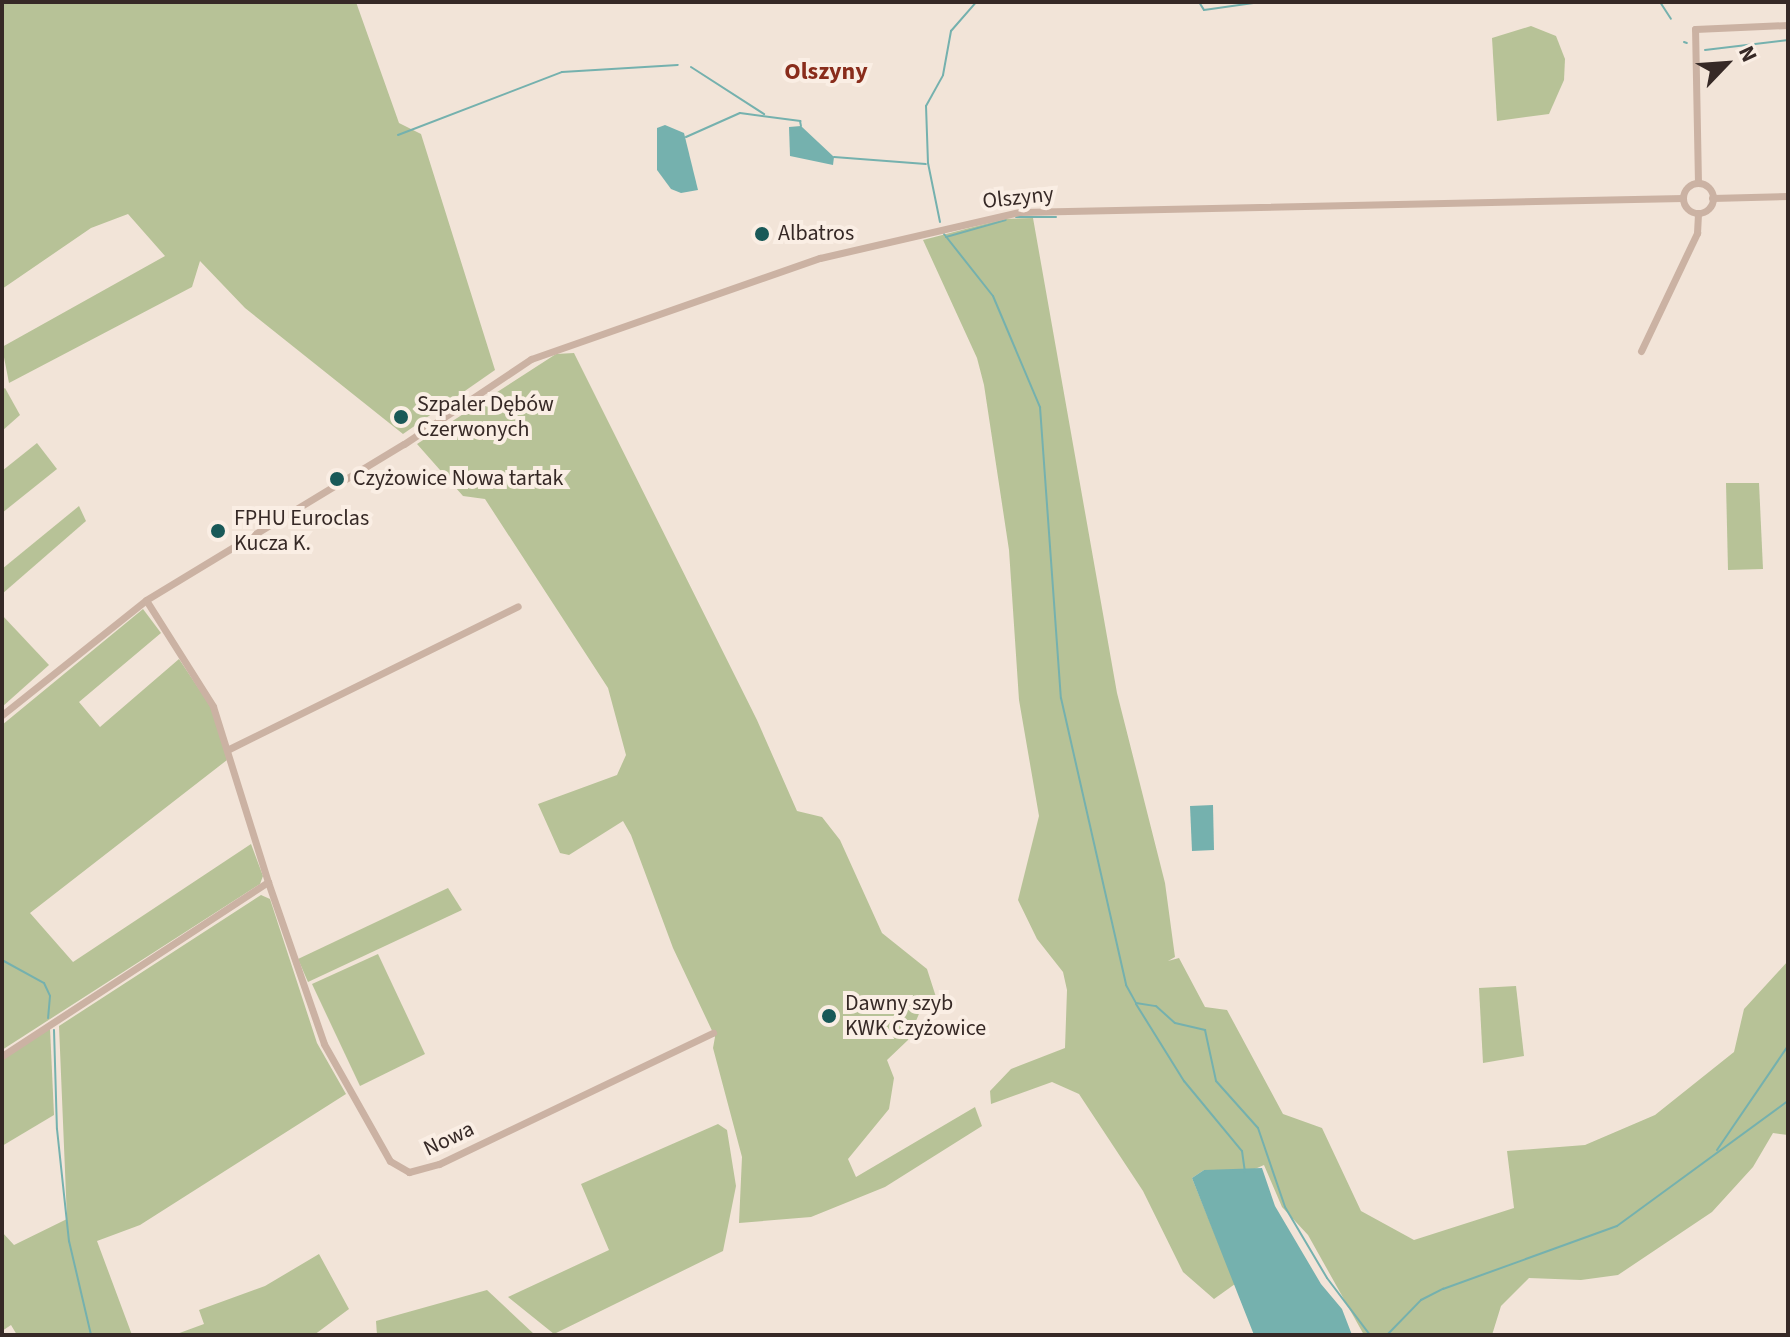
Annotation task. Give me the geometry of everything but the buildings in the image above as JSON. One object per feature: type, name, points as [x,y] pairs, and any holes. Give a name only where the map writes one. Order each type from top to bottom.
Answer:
[{"type":"street","points":[[1698,183],[1695,29],[1788,25]]},
{"type":"street","points":[[1698,183],[1708,187],[1712,198],[1708,208],[1698,213],[1689,210],[1683,198],[1687,188],[1698,183]]},
{"type":"street","points":[[1712,198],[1788,196]]},
{"type":"street","name":"Olszyny","points":[[146,600],[557,347],[820,258],[1009,213],[1683,198]]},
{"type":"street","points":[[1641,351],[1697,233],[1698,213]]},
{"type":"street","points":[[2,715],[146,600]]},
{"type":"street","name":"Nowa","points":[[146,600],[213,706],[229,749],[268,882],[324,1044],[390,1161],[409,1172],[439,1164],[713,1033]]},
{"type":"street","points":[[229,749],[518,606]]},
{"type":"street","points":[[2,1056],[268,882]]},
{"type":"green space","points":[[2,2],[356,2],[399,123],[421,134],[495,370],[403,434],[245,308],[200,261],[192,287],[9,383],[2,347],[165,256],[128,214],[91,228],[2,289]]},
{"type":"green space","points":[[1531,26],[1556,36],[1565,59],[1564,80],[1549,114],[1497,121],[1492,38]]},
{"type":"green space","points":[[1033,218],[1117,693],[1165,883],[1175,957],[1168,961],[1179,958],[1205,1007],[1227,1010],[1283,1114],[1322,1128],[1361,1211],[1414,1240],[1514,1208],[1507,1151],[1585,1145],[1655,1115],[1734,1052],[1744,1009],[1788,961],[1788,1135],[1773,1133],[1753,1167],[1712,1212],[1618,1275],[1581,1280],[1529,1278],[1501,1306],[1492,1335],[1364,1335],[1308,1235],[1282,1207],[1264,1165],[1248,1172],[1204,1170],[1192,1178],[1235,1284],[1214,1299],[1183,1272],[1143,1191],[1079,1094],[1052,1082],[991,1104],[990,1091],[1011,1069],[1065,1048],[1067,990],[1063,972],[1037,939],[1018,900],[1039,816],[1019,700],[1009,550],[984,385],[977,358],[923,240],[1004,219]]},
{"type":"green space","points":[[574,353],[757,720],[797,811],[822,817],[840,840],[882,933],[927,969],[936,997],[921,1009],[908,1040],[887,1060],[894,1078],[889,1109],[848,1159],[856,1177],[975,1107],[982,1126],[885,1187],[811,1217],[739,1223],[742,1157],[713,1048],[715,1037],[673,948],[631,835],[623,821],[569,855],[560,853],[538,804],[617,775],[626,755],[608,688],[485,499],[463,496],[417,444],[556,354]]},
{"type":"green space","points":[[5,388],[20,415],[2,431],[2,390]]},
{"type":"green space","points":[[37,443],[57,469],[2,513],[2,471]]},
{"type":"green space","points":[[1726,483],[1759,483],[1763,569],[1728,570]]},
{"type":"green space","points":[[79,506],[86,521],[2,594],[2,569]]},
{"type":"green space","points":[[143,609],[161,633],[79,702],[100,727],[179,659],[211,707],[227,760],[30,913],[73,962],[251,844],[263,876],[260,884],[2,1050],[2,725]]},
{"type":"green space","points":[[2,615],[49,665],[2,707]]},
{"type":"green space","points":[[448,888],[462,910],[308,982],[298,959]]},
{"type":"green space","points":[[261,895],[270,899],[317,1043],[346,1094],[140,1225],[97,1241],[132,1335],[17,1335],[11,1325],[2,1331],[2,1232],[14,1245],[67,1219],[59,1026]]},
{"type":"green space","points":[[378,954],[425,1054],[360,1086],[312,984]]},
{"type":"green space","points":[[1516,986],[1524,1056],[1483,1063],[1479,988]]},
{"type":"green space","points":[[50,1028],[54,1115],[2,1146],[2,1060]]},
{"type":"green space","points":[[718,1124],[727,1130],[736,1186],[723,1251],[554,1334],[508,1297],[609,1250],[581,1184]]},
{"type":"green space","points":[[319,1254],[349,1309],[314,1335],[174,1335],[204,1324],[199,1310],[265,1286]]},
{"type":"green space","points":[[487,1290],[535,1335],[377,1335],[376,1321]]},
{"type":"water","points":[[665,125],[684,133],[698,190],[681,193],[671,189],[657,170],[657,128]]},
{"type":"water","points":[[801,126],[834,157],[833,165],[790,156],[789,127]]},
{"type":"water","points":[[1213,805],[1214,850],[1192,851],[1190,806]]},
{"type":"water","points":[[1262,1168],[1275,1206],[1321,1284],[1342,1309],[1352,1335],[1254,1335],[1192,1178],[1204,1170]]},
{"type":"waterway","points":[[940,222],[928,163],[926,106],[943,75],[951,31],[976,2]]},
{"type":"waterway","points":[[1199,2],[1204,10],[1260,2]]},
{"type":"waterway","points":[[1660,2],[1671,19]]},
{"type":"waterway","points":[[1705,50],[1788,40]]},
{"type":"waterway","points":[[398,135],[562,72],[678,65]]},
{"type":"waterway","points":[[691,67],[764,114]]},
{"type":"waterway","points":[[686,137],[740,113],[800,121],[801,126]]},
{"type":"waterway","points":[[834,157],[926,164]]},
{"type":"waterway","points":[[1016,217],[1056,217]]},
{"type":"waterway","points":[[946,237],[1006,220]]},
{"type":"waterway","points":[[944,234],[993,296],[1040,407],[1061,698],[1126,985],[1136,1003],[1156,1006],[1175,1023],[1205,1030],[1216,1081],[1258,1128],[1285,1207],[1327,1278],[1370,1335]]},
{"type":"waterway","points":[[2,960],[44,983],[50,996],[48,1018]]},
{"type":"waterway","points":[[1136,1004],[1184,1081],[1242,1151],[1245,1172]]},
{"type":"waterway","points":[[54,1030],[57,1129],[69,1241],[91,1335]]},
{"type":"waterway","points":[[1717,1150],[1788,1046]]},
{"type":"waterway","points":[[1387,1335],[1421,1300],[1443,1289],[1617,1226],[1788,1101]]},
{"type":"place","name":"Albatros","points":[[762,234]]},
{"type":"place","name":"Szpaler Dębów Czerwonych","points":[[401,417]]},
{"type":"place","name":"Czyżowice Nowa tartak","points":[[337,479]]},
{"type":"place","name":"FPHU Euroclas Kucza K.","points":[[218,531]]},
{"type":"place","name":"Dawny szyb KWK Czyżowice","points":[[829,1016]]},
{"type":"district","name":"Olszyny","points":[[826,72]]}]
